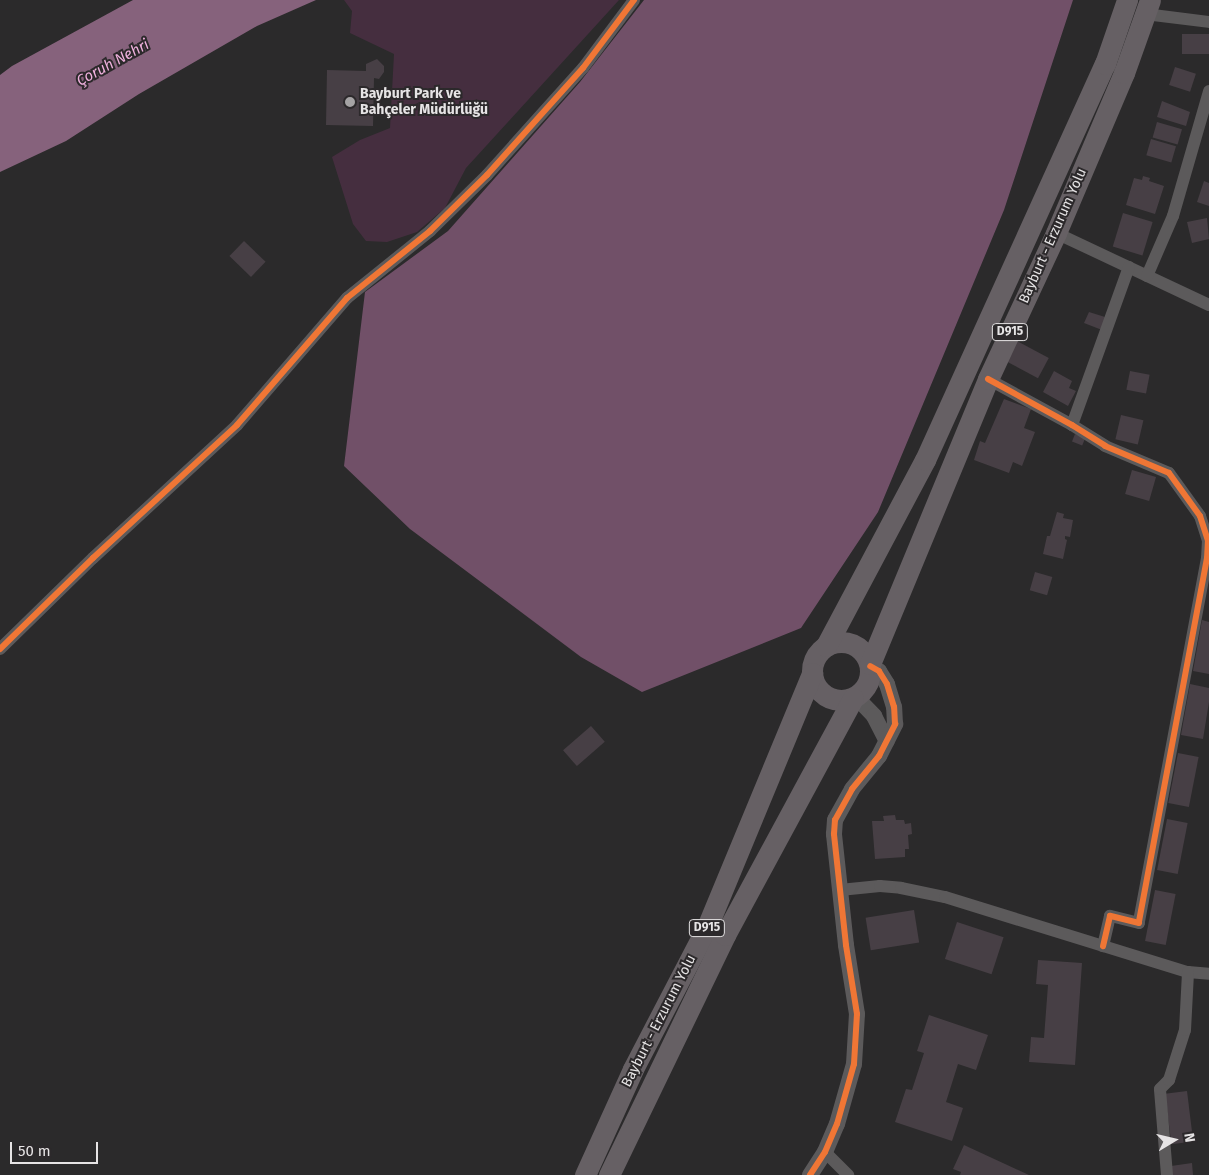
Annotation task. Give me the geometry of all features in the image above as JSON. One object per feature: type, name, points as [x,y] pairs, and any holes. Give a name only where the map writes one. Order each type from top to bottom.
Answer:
[{"type":"highway","name":"Bayburt - Erzurum Yolu","points":[[585,1175],[633,1069],[707,927],[812,673],[816,658],[826,646],[925,460],[1105,64],[1127,0]]},
{"type":"highway","name":"Bayburt - Erzurum Yolu","points":[[609,1175],[725,934],[854,697],[866,687],[869,680],[870,665],[988,379],[1056,232],[1124,73],[1148,7]]},
{"type":"highway","points":[[826,646],[841,642],[848,643],[862,650],[870,665]]},
{"type":"highway","points":[[812,673],[814,681],[823,694],[838,700],[854,697]]},
{"type":"street","points":[[0,649],[93,558],[236,425],[347,298],[430,232],[487,174],[583,68],[634,0]]},
{"type":"street","points":[[1148,7],[1209,22]]},
{"type":"street","points":[[1147,276],[1173,216],[1209,91]]},
{"type":"street","points":[[1056,232],[1209,305]]},
{"type":"street","points":[[1072,424],[1129,267]]},
{"type":"street","points":[[988,379],[1072,424],[1105,446],[1169,473],[1200,516],[1208,540],[1207,558],[1139,922],[1110,916],[1103,946]]},
{"type":"street","points":[[810,1175],[825,1152],[837,1124],[854,1064],[857,1014],[840,890],[834,834],[835,820],[852,789],[879,756],[895,724],[894,707],[884,677],[870,665]]},
{"type":"street","points":[[854,697],[874,716],[887,741]]},
{"type":"street","points":[[840,890],[880,886],[913,890],[945,897],[1188,972],[1209,974]]},
{"type":"street","points":[[1167,1175],[1160,1089],[1169,1080],[1185,1030],[1188,972]]},
{"type":"street","points":[[825,1152],[848,1175]]},
{"type":"shaded area","points":[[344,0],[619,0],[466,168],[445,208],[417,232],[387,242],[366,241],[353,224],[332,157],[360,140],[390,128],[394,54],[350,33],[352,11]]},
{"type":"shaded area","points":[[644,0],[1073,0],[1004,210],[878,512],[801,628],[642,692],[581,657],[410,529],[344,466],[365,292],[448,231],[580,82]]},
{"type":"water","name":"Çoruh Nehri","points":[[133,0],[316,0],[257,26],[139,94],[66,141],[0,172],[0,75],[12,66]]},
{"type":"building","points":[[1182,34],[1209,34],[1209,54],[1182,54]]},
{"type":"building","name":"Bayburt Park ve Bahçeler Müdürlüğü","points":[[377,59],[384,66],[384,72],[379,79],[374,78],[373,126],[326,125],[327,70],[366,71],[366,64]]},
{"type":"building","points":[[1175,67],[1196,74],[1190,92],[1169,85]]},
{"type":"building","points":[[1162,101],[1190,112],[1186,126],[1157,117]]},
{"type":"building","points":[[1157,122],[1182,129],[1178,145],[1153,137]]},
{"type":"building","points":[[1151,139],[1176,146],[1171,163],[1146,155]]},
{"type":"building","points":[[1143,176],[1150,178],[1149,181],[1164,186],[1155,214],[1126,205],[1134,178],[1142,180]]},
{"type":"building","points":[[1204,181],[1209,183],[1209,206],[1197,202]]},
{"type":"building","points":[[1123,213],[1153,222],[1142,256],[1113,246]]},
{"type":"building","points":[[1207,218],[1209,239],[1192,243],[1187,222]]},
{"type":"building","points":[[244,241],[266,262],[251,277],[229,256]]},
{"type":"building","points":[[1089,312],[1105,317],[1102,330],[1084,323]]},
{"type":"building","points":[[1017,341],[1049,358],[1038,378],[1006,361]]},
{"type":"building","points":[[1054,371],[1072,381],[1069,388],[1076,391],[1068,406],[1043,392]]},
{"type":"building","points":[[1130,371],[1150,375],[1146,393],[1126,390]]},
{"type":"building","points":[[1004,399],[1031,409],[1024,428],[1035,432],[1022,466],[1013,462],[1009,473],[974,460],[980,441],[985,443]]},
{"type":"building","points":[[1121,415],[1143,420],[1138,445],[1115,439]]},
{"type":"building","points":[[1075,434],[1085,438],[1082,446],[1072,441]]},
{"type":"building","points":[[1132,470],[1156,477],[1149,501],[1125,494]]},
{"type":"building","points":[[1057,512],[1064,514],[1063,518],[1073,520],[1070,537],[1065,536],[1067,540],[1063,559],[1043,554],[1047,536],[1050,536]]},
{"type":"building","points":[[1035,572],[1052,577],[1047,595],[1030,590]]},
{"type":"building","points":[[1202,620],[1209,622],[1209,674],[1193,671]]},
{"type":"building","points":[[1190,684],[1209,688],[1209,702],[1203,739],[1181,735]]},
{"type":"building","points":[[591,726],[605,742],[577,766],[563,750]]},
{"type":"building","points":[[1178,753],[1199,757],[1189,807],[1168,803]]},
{"type":"building","points":[[895,815],[896,820],[904,820],[905,824],[911,823],[912,834],[908,835],[909,849],[905,849],[905,857],[875,859],[872,821],[884,821],[883,816]]},
{"type":"building","points":[[1167,819],[1188,823],[1178,874],[1157,870]]},
{"type":"building","points":[[1155,890],[1176,894],[1166,945],[1145,941]]},
{"type":"building","points":[[914,910],[919,943],[871,950],[866,918]]},
{"type":"building","points":[[957,922],[1004,937],[992,974],[945,959]]},
{"type":"building","points":[[1038,960],[1082,963],[1075,1065],[1029,1062],[1031,1037],[1044,1038],[1048,985],[1036,984]]},
{"type":"building","points":[[929,1015],[988,1035],[976,1070],[958,1064],[946,1102],[963,1108],[952,1141],[895,1122],[906,1089],[912,1090],[924,1053],[917,1051]]},
{"type":"building","points":[[1187,1091],[1193,1142],[1171,1144],[1165,1094]]},
{"type":"building","points":[[964,1145],[1029,1175],[960,1175],[961,1172],[953,1169]]},
{"type":"building","points":[[1192,1163],[1193,1175],[1172,1175],[1171,1166]]},
{"type":"cycle path","points":[[0,649],[93,558],[237,425],[347,298],[430,231],[487,175],[583,68],[634,0]]},
{"type":"cycle path","points":[[988,379],[1072,425],[1105,446],[1169,473],[1200,516],[1208,540],[1207,558],[1139,923],[1110,916],[1103,946]]},
{"type":"cycle path","points":[[810,1175],[825,1152],[837,1124],[854,1064],[857,1014],[846,945],[834,834],[835,820],[852,789],[879,756],[895,724],[894,707],[887,684],[879,671],[870,666]]},
{"type":"place","name":"Bayburt Park ve Bahçeler Müdürlüğü","points":[[350,102]]}]
